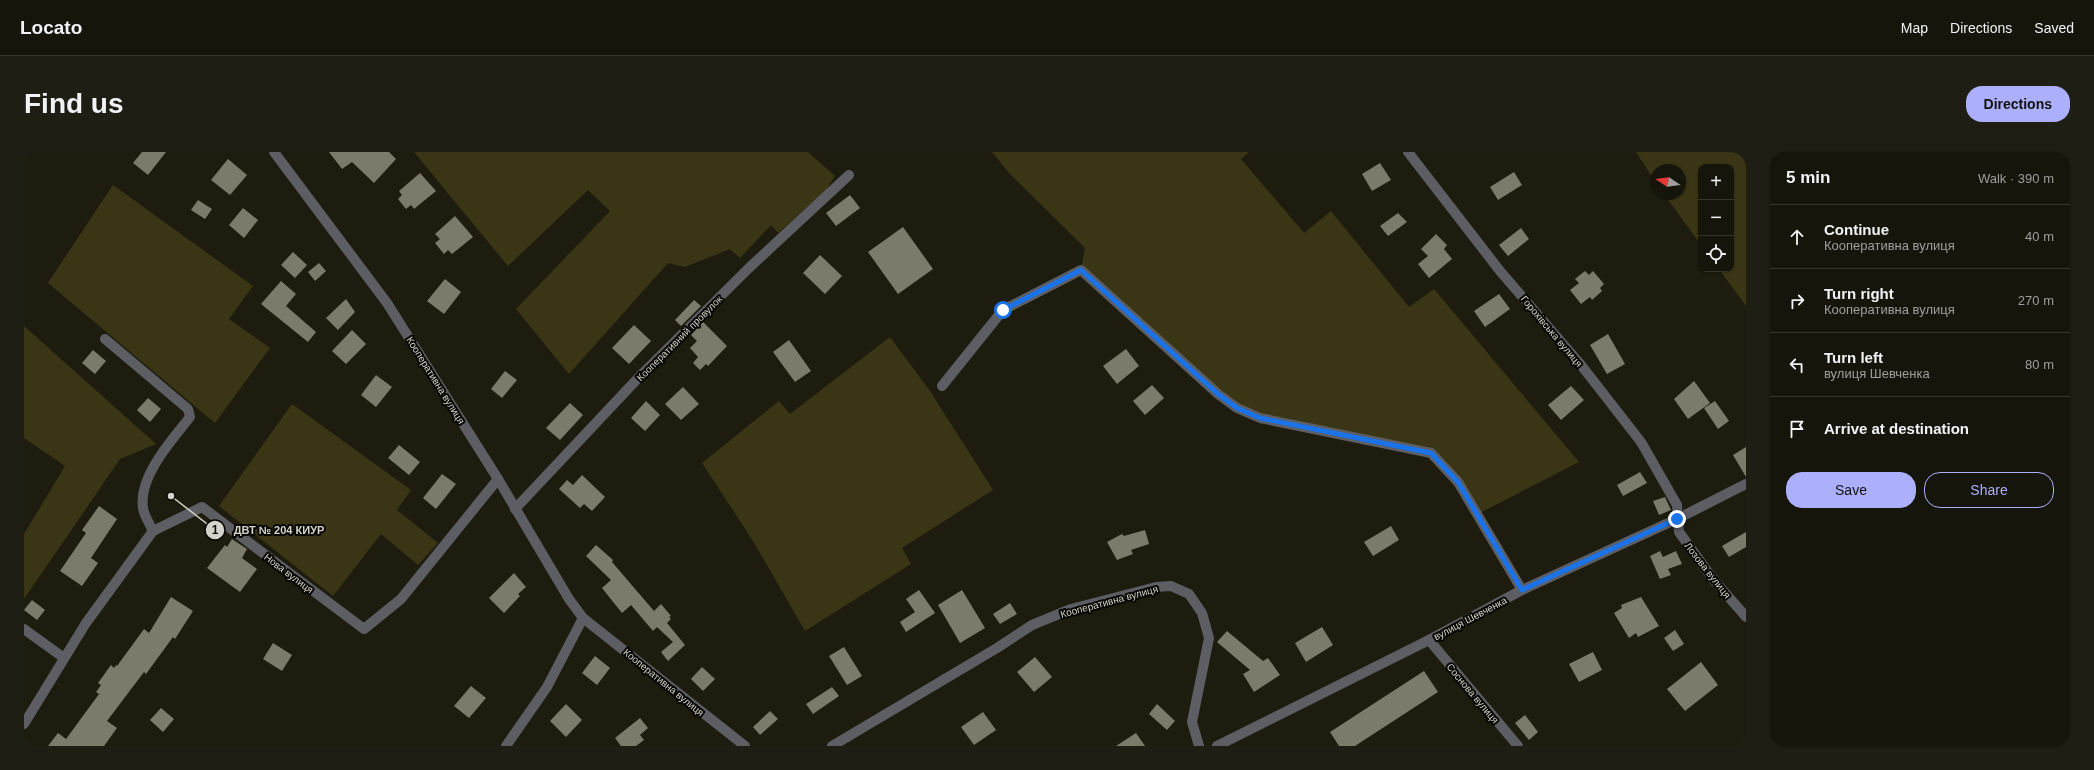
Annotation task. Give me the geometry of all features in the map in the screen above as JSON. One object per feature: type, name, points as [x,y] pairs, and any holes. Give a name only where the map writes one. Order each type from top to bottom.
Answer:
[{"type":"street","name":"Кооперативна вулиця","points":[[274,152],[388,303],[498,479],[569,599],[583,618],[745,746]]},
{"type":"street","name":"Горохівська вулиця","points":[[1408,152],[1500,271],[1581,365],[1641,442],[1677,505],[1677,519]]},
{"type":"street","name":"Кооперативний провулок","points":[[515,508],[640,375],[750,267],[849,175]]},
{"type":"street","points":[[942,386],[1003,310],[1081,270],[1218,394],[1237,408],[1260,418],[1431,453],[1458,482],[1522,590]]},
{"type":"street","points":[[105,339],[188,409],[190,417],[162,454],[144,487],[143,509],[153,531]]},
{"type":"street","name":"Нова вулиця","points":[[24,724],[86,624],[153,531],[202,507],[364,629],[401,599],[498,479]]},
{"type":"street","name":"вулиця Шевченка","points":[[1217,746],[1429,640],[1522,590],[1677,519],[1746,484]]},
{"type":"street","name":"Лозова вулиця","points":[[1677,519],[1680,532],[1684,538],[1713,579],[1746,617]]},
{"type":"street","name":"Кооперативна вулиця","points":[[832,746],[997,648],[1032,625],[1071,609],[1156,587],[1171,586],[1189,594],[1202,613],[1209,638],[1192,722],[1199,746]]},
{"type":"street","points":[[506,746],[548,687],[583,618]]},
{"type":"street","points":[[24,629],[64,658]]},
{"type":"street","name":"Соснова вулиця","points":[[1429,640],[1518,746]]},
{"type":"shaded area","points":[[414,152],[808,152],[835,176],[826,190],[778,233],[771,225],[740,258],[730,249],[685,267],[668,263],[569,374],[516,309],[610,211],[588,190],[508,266]]},
{"type":"shaded area","points":[[992,152],[1249,152],[1241,159],[1304,233],[1331,211],[1409,307],[1434,289],[1579,462],[1478,514],[1431,453],[1237,408],[1081,270],[1085,248],[1010,174]]},
{"type":"shaded area","points":[[1636,152],[1746,152],[1746,306],[1721,272],[1734,272],[1734,164],[1698,164],[1698,241],[1668,200],[1686,200],[1686,164],[1650,164],[1650,174]]},
{"type":"shaded area","points":[[113,185],[253,286],[229,319],[270,348],[215,423],[48,283]]},
{"type":"shaded area","points":[[24,326],[156,444],[120,459],[24,599],[24,534],[65,466],[24,438]]},
{"type":"shaded area","points":[[890,337],[930,391],[993,490],[902,548],[911,564],[805,631],[753,541],[702,463],[779,401],[790,414]]},
{"type":"shaded area","points":[[292,404],[411,490],[397,510],[438,543],[418,565],[381,534],[333,596],[219,506]]},
{"type":"building","points":[[142,152],[166,152],[148,175],[133,163]]},
{"type":"building","points":[[329,152],[389,152],[396,159],[374,183],[352,162],[342,169]]},
{"type":"building","points":[[228,159],[247,175],[230,195],[211,180]]},
{"type":"building","points":[[1380,163],[1391,180],[1372,191],[1362,174]]},
{"type":"building","points":[[1514,172],[1522,185],[1498,200],[1490,187]]},
{"type":"building","points":[[420,173],[436,191],[414,209],[411,205],[406,209],[398,199],[402,195],[399,191]]},
{"type":"building","points":[[850,195],[860,208],[836,226],[826,213]]},
{"type":"building","points":[[198,200],[212,209],[205,219],[191,210]]},
{"type":"building","points":[[243,208],[258,220],[244,238],[229,225]]},
{"type":"building","points":[[1398,213],[1407,222],[1388,236],[1380,226]]},
{"type":"building","points":[[455,216],[473,237],[452,254],[448,250],[444,254],[435,243],[440,239],[435,234]]},
{"type":"building","points":[[903,227],[933,269],[898,294],[868,252]]},
{"type":"building","points":[[1521,228],[1529,239],[1508,256],[1499,245]]},
{"type":"building","points":[[1436,234],[1447,245],[1444,249],[1452,259],[1429,278],[1418,264],[1428,256],[1421,249]]},
{"type":"building","points":[[293,252],[307,265],[295,278],[281,265]]},
{"type":"building","points":[[820,255],[842,276],[825,294],[803,273]]},
{"type":"building","points":[[319,263],[326,271],[315,281],[308,272]]},
{"type":"building","points":[[1585,271],[1589,275],[1593,271],[1604,284],[1600,288],[1602,291],[1592,300],[1590,297],[1581,304],[1570,290],[1579,283],[1575,279]]},
{"type":"building","points":[[445,279],[461,292],[444,314],[427,301]]},
{"type":"building","points":[[281,281],[296,294],[286,306],[316,332],[308,342],[261,304]]},
{"type":"building","points":[[1499,294],[1510,309],[1485,327],[1474,311]]},
{"type":"building","points":[[346,299],[355,312],[338,330],[326,318]]},
{"type":"building","points":[[694,300],[701,306],[681,326],[675,320]]},
{"type":"building","points":[[703,322],[727,346],[708,366],[706,364],[700,370],[693,363],[698,357],[690,348],[697,341],[691,335]]},
{"type":"building","points":[[634,325],[651,341],[629,364],[612,348]]},
{"type":"building","points":[[352,330],[366,344],[346,364],[332,351]]},
{"type":"building","points":[[1608,334],[1625,364],[1607,374],[1590,345]]},
{"type":"building","points":[[789,340],[811,371],[795,382],[773,352]]},
{"type":"building","points":[[1126,349],[1139,366],[1117,384],[1103,366]]},
{"type":"building","points":[[93,350],[106,361],[95,374],[82,363]]},
{"type":"building","points":[[505,371],[517,380],[502,398],[491,389]]},
{"type":"building","points":[[376,375],[392,387],[376,407],[361,395]]},
{"type":"building","points":[[1694,381],[1710,403],[1688,419],[1674,399]]},
{"type":"building","points":[[1152,385],[1164,398],[1145,415],[1133,401]]},
{"type":"building","points":[[1571,386],[1584,400],[1561,420],[1548,405]]},
{"type":"building","points":[[683,387],[699,404],[681,420],[665,404]]},
{"type":"building","points":[[148,398],[161,409],[150,422],[137,410]]},
{"type":"building","points":[[646,401],[660,415],[645,431],[631,418]]},
{"type":"building","points":[[1715,401],[1729,421],[1718,429],[1704,408]]},
{"type":"building","points":[[570,403],[583,415],[560,440],[546,428]]},
{"type":"building","points":[[399,445],[420,462],[409,475],[388,458]]},
{"type":"building","points":[[1746,447],[1746,477],[1733,455]]},
{"type":"building","points":[[1640,472],[1647,483],[1623,496],[1617,485]]},
{"type":"building","points":[[442,474],[456,484],[436,509],[423,498]]},
{"type":"building","points":[[582,475],[605,497],[592,511],[584,504],[580,508],[559,489],[567,480],[573,485]]},
{"type":"building","points":[[1665,497],[1671,510],[1659,515],[1653,501]]},
{"type":"building","points":[[99,506],[117,519],[91,558],[98,563],[82,586],[60,571],[86,533],[82,530]]},
{"type":"building","points":[[1391,526],[1399,540],[1373,556],[1364,542]]},
{"type":"building","points":[[1145,530],[1149,544],[1131,550],[1133,554],[1117,560],[1107,542],[1122,534],[1124,536]]},
{"type":"building","points":[[1746,532],[1746,547],[1729,557],[1722,546]]},
{"type":"building","points":[[232,539],[247,549],[242,558],[257,569],[240,592],[207,568],[225,545],[227,547]]},
{"type":"building","points":[[596,545],[613,560],[612,562],[654,611],[661,604],[671,616],[669,617],[671,619],[667,623],[685,645],[668,661],[661,652],[673,642],[657,627],[653,631],[631,605],[622,613],[602,588],[611,580],[586,556]]},
{"type":"building","points":[[1660,551],[1663,557],[1676,551],[1682,564],[1668,569],[1671,575],[1660,579],[1650,556]]},
{"type":"building","points":[[514,573],[526,587],[518,594],[520,596],[504,613],[489,598]]},
{"type":"building","points":[[919,590],[935,613],[906,632],[900,622],[915,612],[906,599]]},
{"type":"building","points":[[962,590],[985,628],[960,643],[938,605]]},
{"type":"building","points":[[171,597],[193,611],[175,639],[173,637],[146,674],[144,672],[107,721],[117,728],[104,746],[48,746],[58,733],[66,739],[99,694],[96,692],[101,685],[98,683],[111,665],[114,668],[116,665],[117,666],[144,629],[149,633]]},
{"type":"building","points":[[1641,597],[1659,626],[1638,637],[1636,633],[1629,638],[1614,613],[1622,608],[1621,605]]},
{"type":"building","points":[[32,600],[45,610],[37,620],[24,610]]},
{"type":"building","points":[[1010,603],[1017,614],[1000,624],[993,614]]},
{"type":"building","points":[[1322,627],[1333,645],[1306,662],[1295,643]]},
{"type":"building","points":[[1675,630],[1684,644],[1673,651],[1664,638]]},
{"type":"building","points":[[1227,631],[1263,661],[1268,658],[1280,675],[1254,692],[1243,674],[1250,670],[1217,642]]},
{"type":"building","points":[[273,643],[292,655],[282,671],[263,659]]},
{"type":"building","points":[[844,647],[862,676],[847,685],[829,656]]},
{"type":"building","points":[[1593,652],[1602,670],[1579,682],[1569,664]]},
{"type":"building","points":[[595,656],[610,668],[597,685],[582,673]]},
{"type":"building","points":[[1035,657],[1052,677],[1034,692],[1017,672]]},
{"type":"building","points":[[1701,662],[1718,685],[1685,711],[1667,689]]},
{"type":"building","points":[[702,667],[715,679],[703,691],[691,679]]},
{"type":"building","points":[[1424,671],[1438,692],[1355,746],[1339,746],[1330,732]]},
{"type":"building","points":[[471,686],[486,698],[469,718],[454,706]]},
{"type":"building","points":[[832,687],[839,696],[813,714],[806,704]]},
{"type":"building","points":[[566,704],[582,720],[566,737],[550,721]]},
{"type":"building","points":[[1157,704],[1175,721],[1167,730],[1149,714]]},
{"type":"building","points":[[161,708],[174,719],[163,732],[150,720]]},
{"type":"building","points":[[770,711],[778,719],[760,735],[753,727]]},
{"type":"building","points":[[983,712],[996,730],[974,745],[961,727]]},
{"type":"building","points":[[1525,715],[1538,732],[1529,740],[1515,723]]},
{"type":"building","points":[[640,718],[648,728],[640,735],[644,740],[636,746],[621,746],[615,738]]},
{"type":"building","points":[[1136,733],[1145,746],[1116,746]]},
{"type":"place","name":"ДВТ № 204 КИУР","points":[[171,496]]},
{"type":"route","points":[[1003,310],[1081,270],[1218,394],[1237,408],[1260,418],[1431,453],[1458,482],[1522,590],[1677,519]]}]
